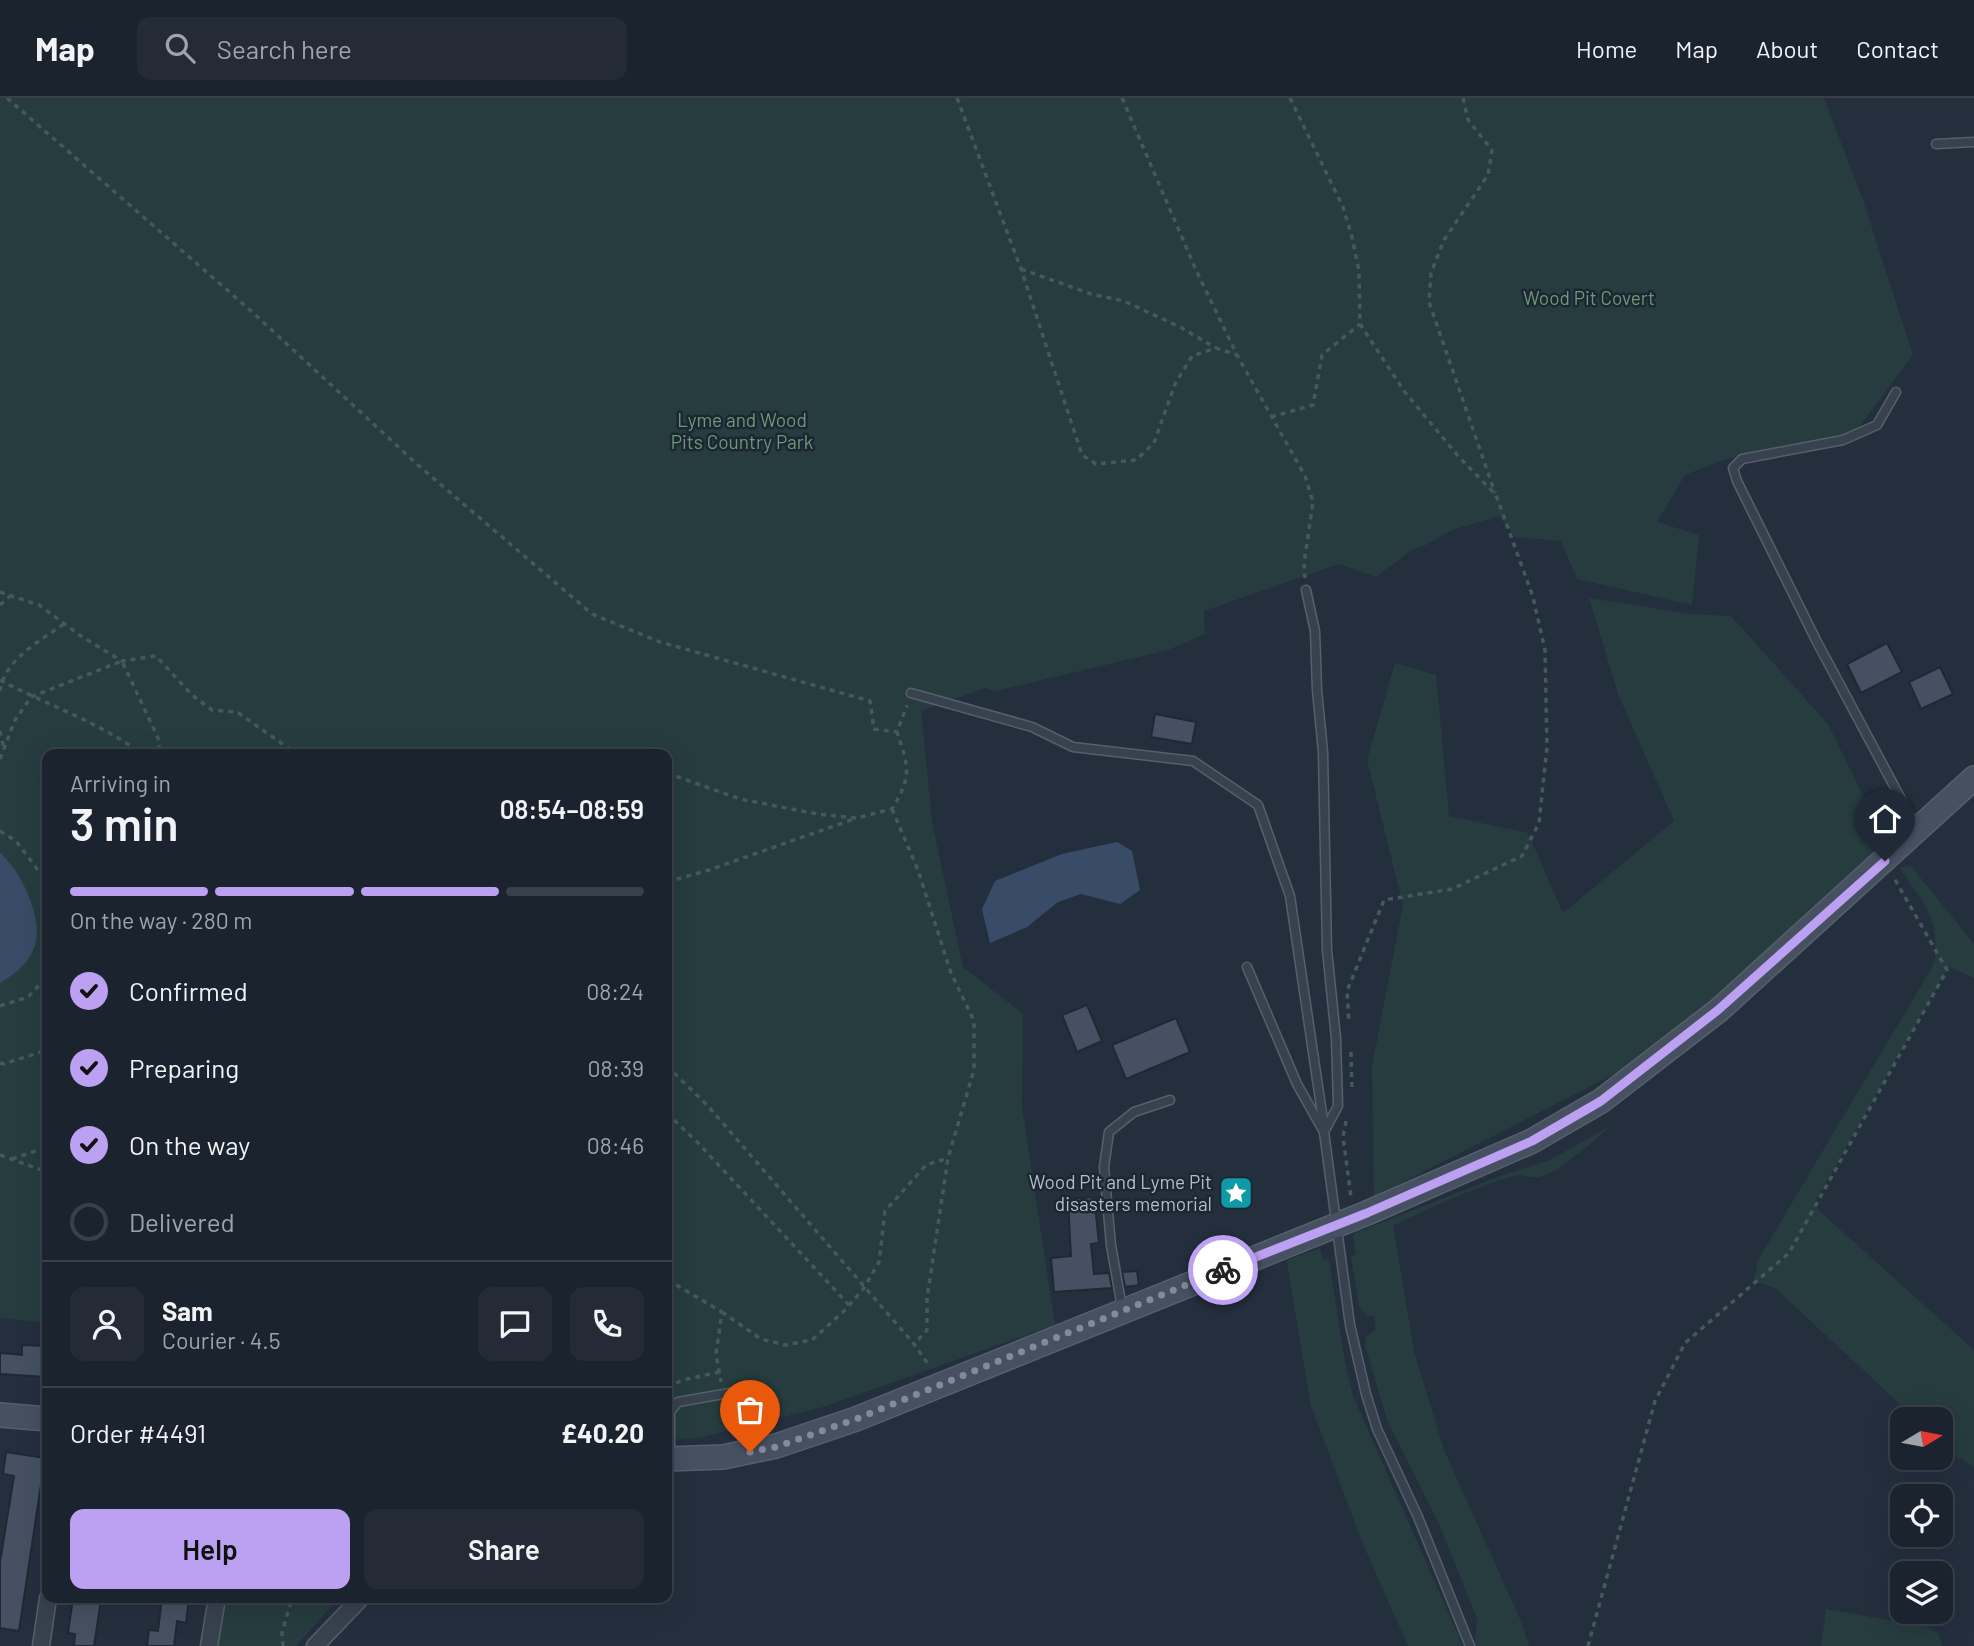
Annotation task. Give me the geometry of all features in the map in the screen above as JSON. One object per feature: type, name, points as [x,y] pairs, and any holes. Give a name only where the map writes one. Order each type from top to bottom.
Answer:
[{"type":"main road","points":[[672,1459],[723,1457],[776,1447],[856,1419],[1335,1226],[1532,1141],[1601,1101],[1718,1010],[1974,778]]},
{"type":"main road","points":[[0,1415],[42,1419]]},
{"type":"street","points":[[41,1646],[47,1603]]},
{"type":"street","points":[[209,1646],[215,1603]]},
{"type":"street","points":[[315,1646],[356,1603]]},
{"type":"lane","points":[[1936,144],[1974,142]]},
{"type":"lane","points":[[1896,393],[1877,425],[1843,439],[1742,459],[1733,468],[1817,642],[1918,830]]},
{"type":"lane","points":[[1306,590],[1315,631],[1323,752],[1327,950],[1336,1038],[1338,1106],[1325,1132]]},
{"type":"lane","points":[[911,693],[1032,727],[1073,747],[1193,761],[1258,805],[1290,896],[1350,1325],[1366,1394],[1377,1429],[1418,1517],[1471,1646]]},
{"type":"lane","points":[[1247,967],[1297,1084],[1325,1132]]},
{"type":"lane","points":[[1123,1311],[1111,1245],[1104,1167],[1110,1132],[1134,1112],[1170,1100]]},
{"type":"lane","points":[[672,1410],[678,1402],[752,1389]]},
{"type":"path","points":[[7,98],[240,302],[419,466],[592,614],[660,642],[870,701],[874,729],[897,732]]},
{"type":"path","points":[[957,98],[1021,269],[1082,455],[1096,464],[1136,460],[1154,443],[1175,384],[1192,356],[1216,348]]},
{"type":"path","points":[[1122,98],[1196,270],[1237,355],[1305,476],[1312,502],[1304,562],[1306,590]]},
{"type":"path","points":[[1290,98],[1343,207],[1359,271],[1360,324],[1404,391],[1458,456],[1496,495]]},
{"type":"path","points":[[1350,1031],[1348,991],[1384,900],[1451,889],[1522,856],[1539,823],[1547,747],[1545,650],[1533,597],[1429,302],[1431,273],[1444,240],[1488,175],[1492,149],[1468,120],[1463,98]]},
{"type":"path","points":[[1021,269],[1079,290],[1124,301],[1180,327],[1216,348],[1237,355]]},
{"type":"path","points":[[1271,417],[1313,405],[1322,355],[1360,324]]},
{"type":"path","points":[[0,592],[39,605],[122,661],[158,737],[159,749]]},
{"type":"path","points":[[0,605],[10,596]]},
{"type":"path","points":[[0,691],[1,680],[25,651],[64,624]]},
{"type":"path","points":[[0,759],[15,720],[32,697],[122,661],[156,656],[192,695],[212,710],[237,712],[291,749]]},
{"type":"path","points":[[1,680],[117,736],[135,749]]},
{"type":"path","points":[[672,881],[857,818],[892,809],[906,786],[906,758],[897,732],[911,693]]},
{"type":"path","points":[[0,731],[4,749]]},
{"type":"path","points":[[672,775],[740,799],[817,814],[857,818]]},
{"type":"path","points":[[892,809],[918,870],[951,972],[974,1021],[974,1070],[948,1158],[927,1298],[927,1330],[914,1344]]},
{"type":"path","points":[[0,831],[16,841],[42,875]]},
{"type":"path","points":[[1588,1646],[1655,1401],[1685,1343],[1789,1253],[1947,970],[1885,861]]},
{"type":"path","points":[[0,1006],[28,997],[42,982]]},
{"type":"path","points":[[1351,1044],[1351,1098]]},
{"type":"path","points":[[0,1063],[42,1052]]},
{"type":"path","points":[[672,1071],[708,1106],[914,1344],[938,1384]]},
{"type":"path","points":[[1335,1226],[1352,1199],[1343,1137],[1348,1111]]},
{"type":"path","points":[[672,1118],[849,1306]]},
{"type":"path","points":[[10,1160],[42,1149]]},
{"type":"path","points":[[0,1155],[42,1170]]},
{"type":"path","points":[[673,1283],[761,1339],[785,1345],[812,1340],[849,1306],[864,1288],[879,1262],[885,1211],[926,1165],[948,1158]]},
{"type":"path","points":[[722,1312],[716,1354],[723,1394]]},
{"type":"path","points":[[672,1385],[719,1372]]},
{"type":"path","points":[[283,1646],[282,1633],[291,1603]]},
{"type":"green space","name":"Lyme and Wood Pits Country Park","points":[[0,98],[1824,98],[1864,203],[1913,355],[1854,434],[1726,459],[1685,475],[1657,522],[1699,535],[1692,605],[1577,579],[1561,541],[1515,537],[1499,516],[1452,530],[1413,549],[1376,577],[1339,564],[1204,611],[1205,634],[1168,650],[996,691],[985,688],[921,711],[932,822],[963,967],[1023,1014],[1022,1106],[1055,1325],[823,1407],[698,1438],[672,1440],[672,749],[42,749],[42,1322],[0,1318]]},
{"type":"green space","points":[[1589,598],[1692,614],[1731,616],[1828,724],[1888,846],[1685,1038],[1374,1197],[1372,1066],[1403,905],[1367,760],[1395,663],[1436,675],[1449,816],[1528,833],[1563,913],[1674,821],[1618,694]]},
{"type":"green space","points":[[1911,866],[1974,944],[1974,978],[1951,967],[1947,970],[1813,1205],[1974,1350],[1974,1467],[1953,1453],[1953,1407],[1903,1407],[1775,1288],[1754,1281],[1758,1260],[1934,964],[1935,935],[1929,913],[1900,868]]},
{"type":"green space","points":[[1612,1125],[1552,1172],[1535,1177],[1516,1175],[1497,1181],[1393,1226],[1414,1351],[1444,1450],[1520,1619],[1529,1646],[1475,1646],[1477,1618],[1439,1524],[1387,1420],[1365,1345],[1366,1337],[1376,1329],[1374,1316],[1367,1316],[1359,1306],[1351,1256],[1356,1254],[1353,1236],[1500,1176],[1550,1160]]},
{"type":"green space","points":[[1320,1248],[1323,1259],[1329,1260],[1353,1396],[1463,1646],[1408,1646],[1362,1542],[1311,1406],[1287,1260]]},
{"type":"green space","points":[[224,1603],[335,1603],[296,1646],[217,1646]]},
{"type":"green space","points":[[1826,1609],[1890,1620],[1890,1624],[1928,1627],[1939,1634],[1942,1646],[1821,1646]]},
{"type":"water","points":[[1117,842],[1132,851],[1140,890],[1120,904],[1081,894],[1058,902],[1027,927],[990,943],[982,909],[995,881],[1062,854]]},
{"type":"water","points":[[0,853],[16,872],[28,894],[37,934],[31,955],[0,983]]},
{"type":"building","points":[[1887,643],[1902,672],[1861,693],[1847,664]]},
{"type":"building","points":[[1940,667],[1953,694],[1921,709],[1909,682]]},
{"type":"building","points":[[1155,714],[1196,722],[1192,744],[1151,737]]},
{"type":"building","points":[[1087,1005],[1102,1041],[1077,1052],[1062,1015]]},
{"type":"building","points":[[1176,1018],[1190,1052],[1126,1079],[1112,1045]]},
{"type":"building","points":[[1094,1197],[1099,1243],[1091,1244],[1094,1274],[1109,1273],[1112,1288],[1054,1292],[1051,1258],[1071,1256],[1068,1199]]},
{"type":"building","points":[[1137,1271],[1139,1285],[1125,1287],[1122,1272]]},
{"type":"building","points":[[22,1345],[42,1346],[42,1377],[0,1374],[0,1353],[22,1355]]},
{"type":"building","points":[[6,1452],[42,1458],[42,1478],[19,1631],[0,1628],[0,1562],[14,1476],[3,1474]]},
{"type":"building","points":[[72,1603],[101,1603],[94,1646],[74,1646],[75,1634],[68,1633]]},
{"type":"building","points":[[161,1603],[188,1603],[186,1623],[177,1621],[174,1646],[147,1646],[149,1630],[158,1631]]},
{"type":"way so far","points":[[750,1452],[776,1447],[856,1419],[961,1374],[1223,1270]]},
{"type":"place","name":"Wood Pit and Lyme Pit disasters memorial","points":[[1236,1193]]},
{"type":"route","points":[[1223,1270],[1367,1213],[1532,1141],[1601,1101],[1718,1010],[1885,861]]},
{"type":"park label","name":"Wood Pit Covert","points":[[1589,298]]}]
